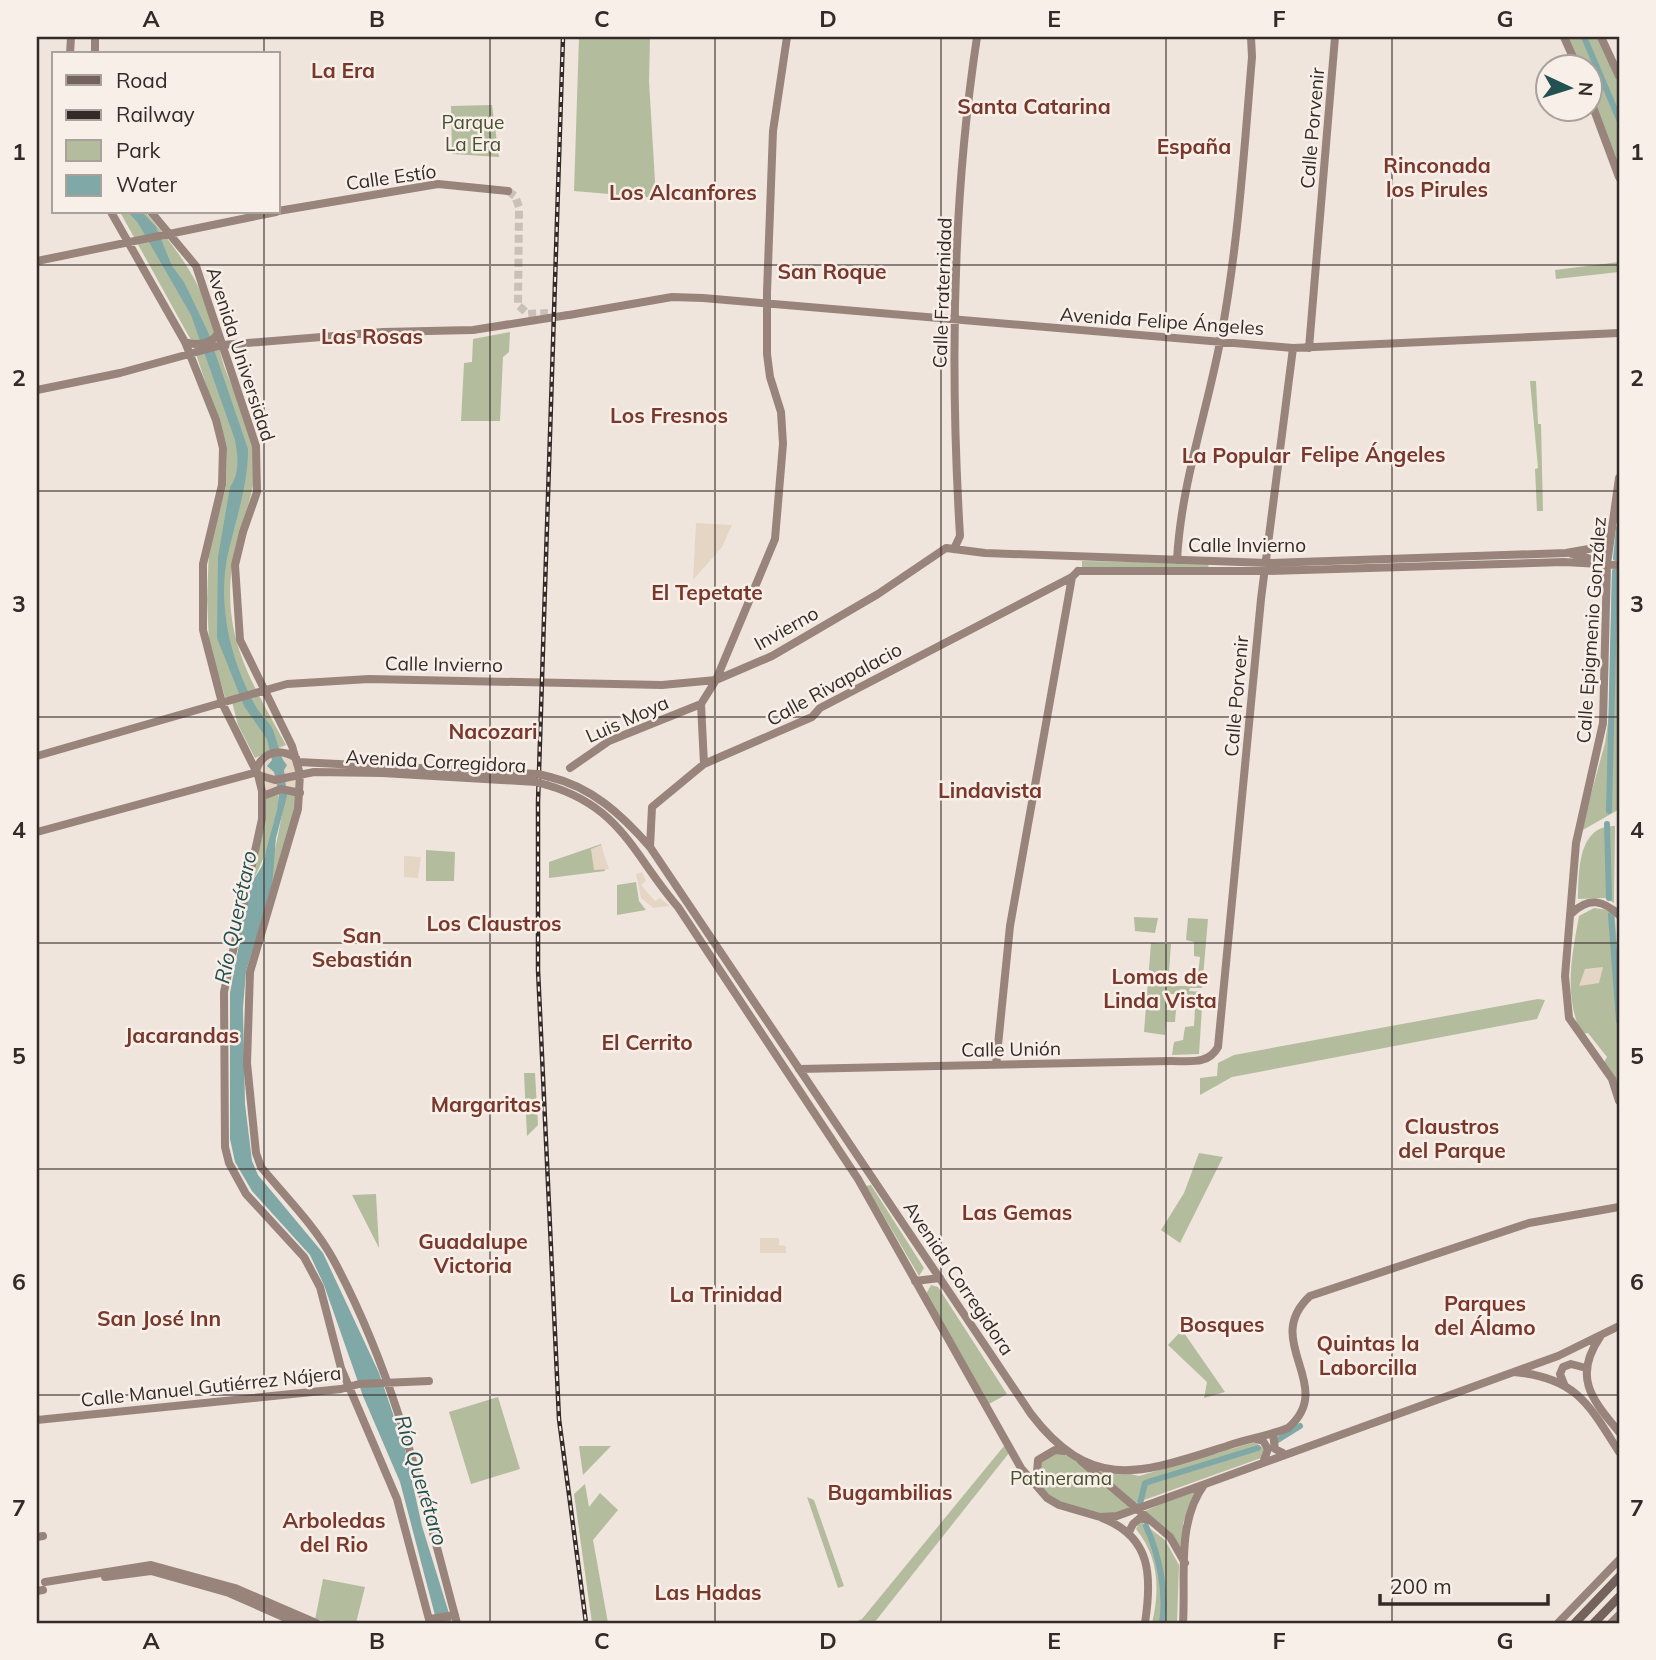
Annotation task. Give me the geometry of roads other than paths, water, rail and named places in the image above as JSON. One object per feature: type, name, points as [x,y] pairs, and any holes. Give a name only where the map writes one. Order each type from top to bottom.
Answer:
[{"type":"main road","points":[[1575,1623],[1616,1581],[1618,1565]]},
{"type":"main road","points":[[1594,1623],[1619,1597]]},
{"type":"street","points":[[704,764],[701,704],[716,680],[775,539],[781,412],[769,366],[767,304],[773,131],[787,37]]},
{"type":"street","name":"Calle Fraternidad","points":[[950,549],[960,536],[953,321],[970,83],[977,37]]},
{"type":"street","points":[[1177,560],[1179,520],[1220,341],[1232,269],[1252,57],[1251,37]]},
{"type":"street","name":"Calle Porvenir","points":[[1309,348],[1335,37]]},
{"type":"street","points":[[1601,37],[1619,76]]},
{"type":"street","points":[[1599,122],[1619,177]]},
{"type":"street","name":"Calle Estío","points":[[280,211],[439,184],[508,191]]},
{"type":"street","points":[[112,214],[185,342],[194,349],[216,420],[224,456],[222,485],[204,561],[202,613],[205,647],[222,703],[267,793],[224,992],[225,1147],[229,1163],[246,1194],[308,1263],[320,1287],[333,1345],[397,1499],[432,1621],[454,1618],[429,1528],[413,1455],[386,1382],[333,1258],[261,1167],[256,1153],[247,1063],[250,972],[273,901],[298,792],[297,776]]},
{"type":"street","name":"Avenida Universidad","points":[[151,214],[196,266],[217,341],[256,446],[257,492],[240,540],[235,584],[240,640],[297,760],[297,776]]},
{"type":"street","name":"Calle Estío","points":[[37,261],[266,214]]},
{"type":"street","name":"Avenida Felipe Ángeles","points":[[548,313],[674,292],[703,298]]},
{"type":"street","name":"Avenida Felipe Ángeles","points":[[37,390],[121,373],[217,341],[372,332],[473,330],[672,297],[1293,348],[1619,333]]},
{"type":"street","name":"Calle Porvenir","points":[[1218,1047],[1267,567],[1293,348]]},
{"type":"street","name":"Calle Epigmenio González","points":[[1619,478],[1609,537],[1603,723],[1578,833],[1565,976],[1569,1018],[1612,1079],[1619,1101]]},
{"type":"street","points":[[1566,553],[1600,547],[1609,537]]},
{"type":"street","name":"Calle Invierno","points":[[950,549],[1177,560],[1210,566]]},
{"type":"street","name":"Invierno","points":[[624,684],[716,680],[779,652],[950,549]]},
{"type":"street","points":[[1566,553],[1619,565]]},
{"type":"street","name":"Calle Invierno","points":[[1267,567],[1566,553]]},
{"type":"street","points":[[996,1065],[1010,926],[1078,557]]},
{"type":"street","name":"Calle Invierno","points":[[1075,574],[1210,566],[1564,562],[1608,564]]},
{"type":"street","name":"Calle Rivapalacio","points":[[650,847],[652,807],[704,764],[812,717],[820,708],[1075,574]]},
{"type":"street","name":"Calle Invierno","points":[[37,757],[287,684],[369,679],[624,684]]},
{"type":"street","name":"Luis Moya","points":[[570,768],[609,741],[701,704]]},
{"type":"street","points":[[257,772],[261,758],[270,753],[286,752],[297,760]]},
{"type":"street","name":"Avenida Corregidora","points":[[297,760],[531,777],[575,784],[629,822],[667,872],[1031,1414],[1054,1443],[1078,1458],[1108,1468],[1135,1472],[1273,1434],[1297,1420],[1305,1407],[1305,1388],[1291,1335],[1296,1309],[1310,1296],[1529,1223],[1619,1205]]},
{"type":"street","points":[[37,832],[257,772]]},
{"type":"street","name":"Avenida Corregidora","points":[[257,772],[268,779],[382,773],[531,777]]},
{"type":"street","name":"Avenida Corregidora","points":[[551,781],[612,820],[639,850],[655,879],[678,907],[845,1159],[1005,1442],[1038,1489],[1059,1504],[1100,1517],[1138,1510],[1283,1453],[1558,1356],[1619,1326]]},
{"type":"street","points":[[267,793],[298,792]]},
{"type":"street","points":[[655,879],[658,874],[667,872]]},
{"type":"street","points":[[1572,913],[1586,902],[1598,901],[1609,905],[1619,915]]},
{"type":"street","name":"Calle Unión","points":[[799,1069],[1206,1060],[1218,1047]]},
{"type":"street","points":[[915,1281],[940,1278]]},
{"type":"street","points":[[1602,1335],[1586,1368],[1592,1397],[1616,1429]]},
{"type":"street","points":[[1564,1384],[1560,1374],[1563,1367],[1571,1364],[1586,1368]]},
{"type":"street","points":[[1511,1372],[1531,1374],[1564,1384],[1587,1402],[1619,1452]]},
{"type":"street","name":"Calle Manuel Gutiérrez Nájera","points":[[37,1420],[349,1388],[359,1384],[429,1381]]},
{"type":"street","points":[[1273,1434],[1275,1449],[1283,1453]]},
{"type":"street","points":[[1254,1438],[1263,1441],[1268,1449],[1264,1460]]},
{"type":"street","points":[[1038,1489],[1035,1476],[1038,1460],[1055,1450],[1066,1452]]},
{"type":"street","points":[[1078,1458],[1170,1537],[1185,1563]]},
{"type":"street","points":[[1184,1623],[1186,1520],[1193,1500],[1206,1483]]},
{"type":"street","points":[[1100,1517],[1129,1532],[1136,1539],[1147,1566],[1151,1587],[1145,1623]]},
{"type":"street","points":[[1129,1532],[1140,1518],[1151,1521]]},
{"type":"street","points":[[1558,1623],[1618,1565],[1619,1553]]},
{"type":"street","points":[[42,1588],[151,1565],[235,1588],[316,1623]]},
{"type":"street","points":[[42,1588],[151,1571],[229,1593],[297,1623]]},
{"type":"street","points":[[1611,1623],[1619,1615]]},
{"type":"water","points":[[130,214],[144,214],[156,227],[172,266],[184,282],[208,332],[248,449],[244,487],[225,569],[225,610],[232,649],[246,687],[271,726],[287,765],[284,770],[287,796],[276,838],[272,888],[246,971],[243,1008],[245,1104],[252,1161],[258,1175],[323,1253],[379,1373],[405,1449],[422,1526],[452,1623],[437,1623],[400,1482],[363,1396],[324,1285],[310,1255],[252,1191],[235,1162],[230,1139],[230,993],[250,885],[262,866],[279,795],[274,772],[267,766],[272,760],[267,739],[244,706],[217,638],[218,557],[230,487],[237,470],[235,440],[191,315],[138,223]]},
{"type":"waterway","points":[[1584,37],[1619,119]]},
{"type":"waterway","points":[[1616,558],[1619,528]]},
{"type":"waterway","points":[[1609,811],[1615,571]]},
{"type":"waterway","points":[[1607,824],[1609,898]]},
{"type":"waterway","points":[[1611,915],[1619,1021]]},
{"type":"waterway","points":[[1276,1441],[1300,1426]]},
{"type":"waterway","points":[[1140,1504],[1145,1483],[1258,1448]]},
{"type":"waterway","points":[[1146,1526],[1161,1573],[1162,1623]]},
{"type":"tunnel","points":[[508,191],[515,196],[519,207],[518,305],[528,314],[548,313]]},
{"type":"railway","points":[[563,37],[538,802],[538,970],[559,1419],[586,1623]]},
{"type":"district","name":"La Era","points":[[343,70]]},
{"type":"district","name":"Santa Catarina","points":[[1034,106]]},
{"type":"district","name":"España","points":[[1194,146]]},
{"type":"district","name":"Rinconada los Pirules","points":[[1437,177]]},
{"type":"district","name":"Los Alcanfores","points":[[683,192]]},
{"type":"district","name":"San Roque","points":[[832,271]]},
{"type":"district","name":"Las Rosas","points":[[372,336]]},
{"type":"district","name":"Los Fresnos","points":[[669,415]]},
{"type":"district","name":"Felipe Ángeles","points":[[1373,454]]},
{"type":"district","name":"La Popular","points":[[1236,455]]},
{"type":"district","name":"El Tepetate","points":[[707,592]]},
{"type":"district","name":"Nacozari","points":[[493,731]]},
{"type":"district","name":"Lindavista","points":[[990,790]]},
{"type":"district","name":"Los Claustros","points":[[494,923]]},
{"type":"district","name":"San Sebastián","points":[[362,947]]},
{"type":"district","name":"Lomas de Linda Vista","points":[[1160,988]]},
{"type":"district","name":"Jacarandas","points":[[182,1035]]},
{"type":"district","name":"El Cerrito","points":[[647,1042]]},
{"type":"district","name":"Margaritas","points":[[486,1104]]},
{"type":"district","name":"Claustros del Parque","points":[[1452,1138]]},
{"type":"district","name":"Las Gemas","points":[[1017,1212]]},
{"type":"district","name":"Guadalupe Victoria","points":[[473,1253]]},
{"type":"district","name":"La Trinidad","points":[[726,1294]]},
{"type":"district","name":"Parques del Álamo","points":[[1485,1315]]},
{"type":"district","name":"San José Inn","points":[[159,1318]]},
{"type":"district","name":"Bosques","points":[[1222,1324]]},
{"type":"district","name":"Quintas la Laborcilla","points":[[1368,1355]]},
{"type":"district","name":"Bugambilias","points":[[890,1492]]},
{"type":"district","name":"Arboledas del Rio","points":[[334,1532]]},
{"type":"district","name":"Las Hadas","points":[[708,1592]]},
{"type":"park label","name":"Parque La Era","points":[[473,133]]},
{"type":"park label","name":"Patinerama","points":[[1061,1478]]},
{"type":"water label","name":"Río Querétaro","points":[[235,917]]},
{"type":"water label","name":"Río Querétaro","points":[[422,1480]]}]
